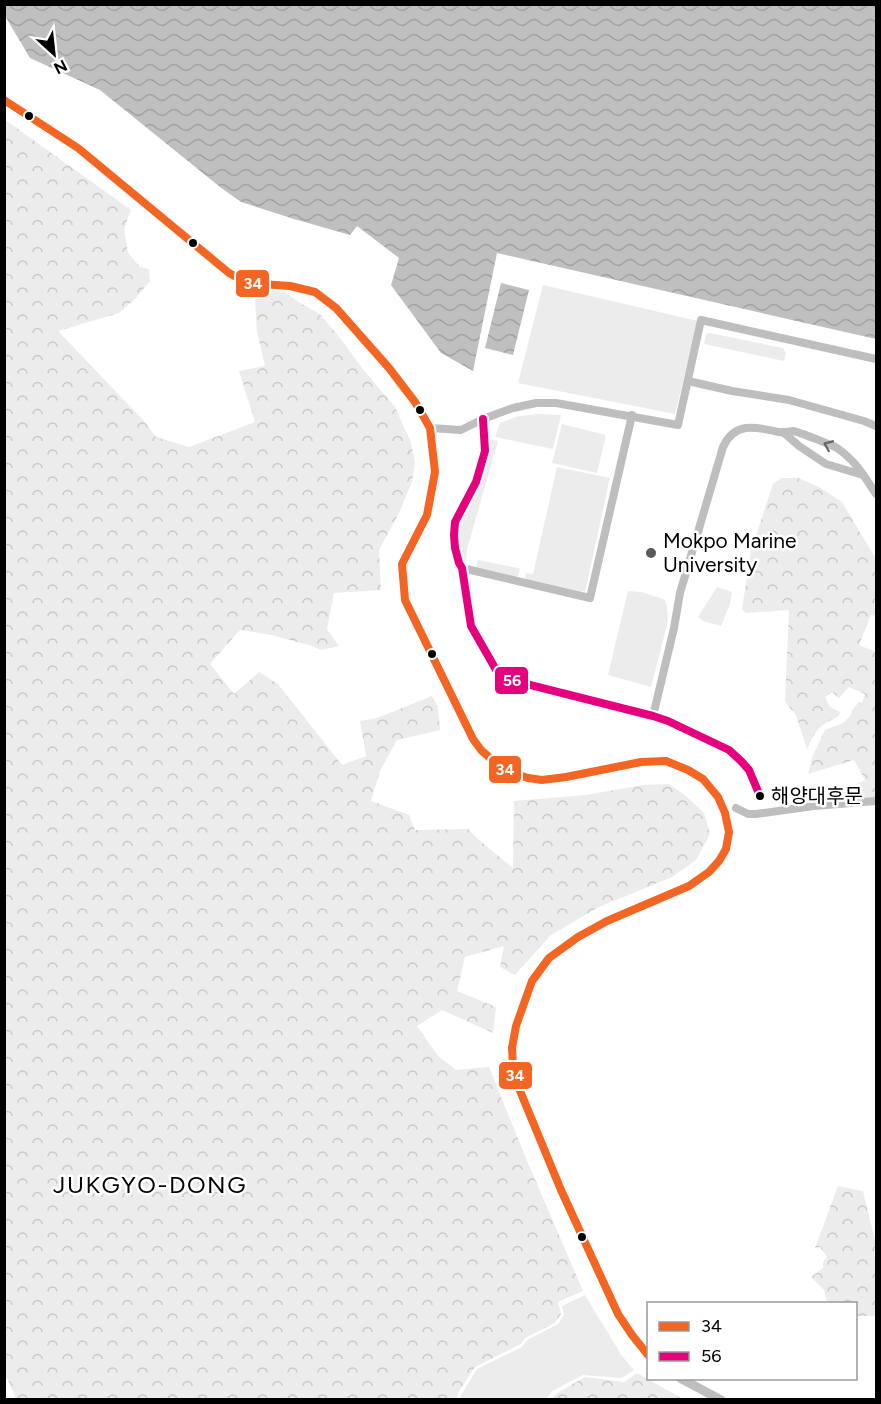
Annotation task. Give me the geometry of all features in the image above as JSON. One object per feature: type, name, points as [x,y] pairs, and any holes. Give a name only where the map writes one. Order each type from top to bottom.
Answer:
[{"type":"street","points":[[4,100],[78,148],[229,273],[247,283],[290,286],[315,292],[336,308],[389,368],[415,402],[430,428],[435,472],[427,515],[402,564],[405,600],[473,739],[481,750],[499,766],[510,772],[542,780],[641,762],[666,761],[703,779],[718,797],[729,832],[726,849],[719,861],[709,872],[689,886],[607,921],[578,937],[549,958],[532,981],[516,1026],[512,1048],[513,1066],[518,1086],[561,1190],[618,1314],[647,1354]]},
{"type":"street","points":[[430,428],[461,430],[513,408],[556,403],[678,425],[701,320],[876,359]]},
{"type":"street","points":[[688,381],[789,400],[876,426]]},
{"type":"street","points":[[462,567],[590,598],[632,416]]},
{"type":"street","points":[[483,419],[485,451],[476,482],[455,522],[454,535],[455,548],[462,567],[471,626],[499,675],[513,681],[668,721],[729,750],[749,771],[760,796]]},
{"type":"street","points":[[653,716],[680,593],[723,447],[731,435],[740,429],[759,427],[783,432],[793,431],[835,447],[855,462],[876,494]]},
{"type":"street","points":[[783,432],[826,464],[863,475]]},
{"type":"street","points":[[736,808],[748,814],[756,814],[876,801]]},
{"type":"street","points":[[684,1380],[721,1400]]},
{"type":"green space","points":[[4,119],[131,210],[124,229],[128,253],[140,267],[149,269],[150,281],[119,313],[58,331],[144,421],[156,437],[189,447],[255,422],[239,371],[265,366],[257,332],[255,299],[268,285],[282,290],[320,314],[395,407],[411,443],[415,462],[412,482],[399,513],[379,550],[381,590],[334,593],[327,629],[339,646],[321,650],[271,635],[240,630],[210,664],[234,694],[259,672],[278,684],[342,765],[366,756],[360,721],[377,718],[432,696],[438,707],[440,730],[397,740],[380,771],[371,801],[409,815],[415,830],[468,829],[513,868],[514,801],[586,795],[643,785],[669,784],[704,813],[710,834],[696,860],[672,877],[599,907],[551,935],[515,975],[500,967],[504,946],[465,957],[457,991],[496,1007],[493,1033],[442,1010],[417,1026],[438,1056],[456,1070],[489,1067],[583,1291],[558,1302],[561,1314],[555,1323],[525,1338],[521,1344],[475,1367],[458,1393],[457,1399],[16,1399],[5,1377]]},
{"type":"green space","points":[[543,285],[698,321],[675,414],[518,383]]},
{"type":"green space","points":[[706,334],[783,348],[786,353],[784,361],[704,344]]},
{"type":"green space","points":[[561,415],[553,449],[495,437],[500,423],[519,416]]},
{"type":"green space","points":[[562,424],[606,435],[597,473],[552,463]]},
{"type":"green space","points":[[488,439],[498,441],[464,561],[460,554],[460,530],[479,486]]},
{"type":"green space","points":[[557,467],[610,478],[585,592],[525,579],[526,573],[533,574]]},
{"type":"green space","points":[[782,478],[798,478],[819,487],[842,502],[876,559],[876,616],[871,615],[859,645],[876,652],[876,798],[838,800],[836,794],[865,780],[854,760],[808,774],[812,758],[825,730],[843,723],[859,702],[862,703],[865,694],[849,687],[839,698],[832,692],[825,697],[830,707],[840,712],[839,716],[819,729],[807,749],[796,715],[785,702],[789,610],[746,613],[742,609],[751,551],[773,484]]},
{"type":"green space","points":[[478,560],[518,568],[520,569],[518,576],[476,568]]},
{"type":"green space","points":[[717,587],[732,592],[721,626],[703,621],[698,617]]},
{"type":"green space","points":[[628,591],[642,592],[665,600],[667,608],[668,621],[651,687],[608,675]]},
{"type":"green space","points":[[838,1186],[863,1191],[876,1245],[876,1316],[857,1316],[857,1302],[827,1302],[824,1290],[811,1277],[823,1268],[823,1262],[827,1257],[820,1247],[815,1248]]},
{"type":"green space","points":[[585,1295],[622,1356],[634,1370],[622,1378],[583,1375],[552,1391],[546,1399],[460,1399],[477,1369],[522,1347],[527,1340],[558,1324],[564,1315],[562,1306]]},
{"type":"green space","points":[[637,1373],[683,1399],[552,1399],[557,1393],[585,1377],[624,1382]]},
{"type":"water","points":[[6,5],[876,5],[876,339],[497,253],[473,371],[441,353],[391,285],[399,258],[357,226],[350,235],[241,202],[100,90],[30,58],[5,16]]},
{"type":"water","points":[[501,283],[529,290],[513,355],[485,348]]},
{"type":"transit line","name":"34","points":[[4,100],[78,148],[229,273],[247,283],[290,286],[315,292],[336,308],[389,368],[415,402],[430,428],[435,472],[427,515],[402,564],[405,600],[473,739],[481,750],[499,766],[510,772],[542,780],[641,762],[666,761],[703,779],[718,797],[725,813],[729,832],[726,849],[719,861],[709,872],[689,886],[607,921],[578,937],[549,958],[532,981],[516,1026],[512,1048],[513,1066],[518,1086],[561,1190],[618,1314],[647,1354]]},
{"type":"transit line","name":"56","points":[[483,419],[485,451],[476,482],[455,522],[454,535],[455,548],[462,568],[471,626],[499,675],[668,721],[729,750],[749,770],[760,796]]},
{"type":"place","name":"Mokpo Marine University","points":[[651,553]]},
{"type":"place","name":"해양대후문","points":[[760,796]]},
{"type":"district","name":"JUKGYO-DONG","points":[[150,1185]]}]
